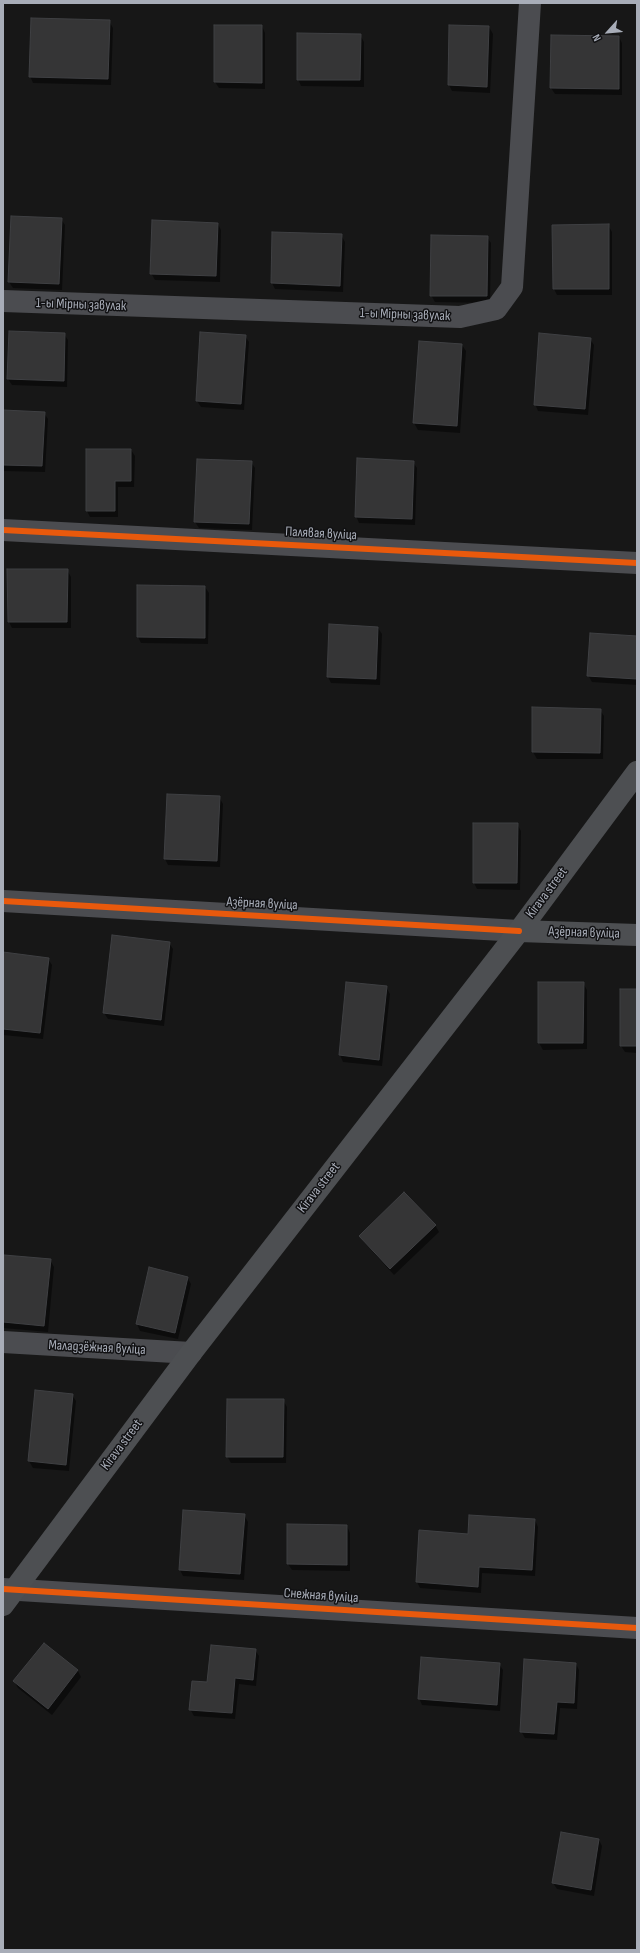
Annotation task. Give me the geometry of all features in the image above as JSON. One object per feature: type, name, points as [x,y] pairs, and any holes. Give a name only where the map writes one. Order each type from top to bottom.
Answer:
[{"type":"main road","name":"Kirava street","points":[[7,1594],[191,1353],[519,931],[637,772]]},
{"type":"main road","name":"Азёрная вуліца","points":[[519,931],[637,935]]},
{"type":"street","name":"1-ы Мірны завулак","points":[[3,301],[460,317],[496,308],[512,287],[530,3]]},
{"type":"street","name":"Палявая вуліца","points":[[3,530],[637,563]]},
{"type":"street","name":"Азёрная вуліца","points":[[3,901],[519,931]]},
{"type":"street","name":"Маладзёжная вуліца","points":[[3,1342],[191,1353]]},
{"type":"street","name":"Снежная вуліца","points":[[7,1594],[637,1628]]},
{"type":"building","points":[[31,18],[110,20],[108,79],[29,77]]},
{"type":"building","points":[[214,25],[262,25],[262,83],[214,82]]},
{"type":"building","points":[[449,25],[489,26],[487,87],[448,85]]},
{"type":"building","points":[[297,33],[361,34],[360,80],[297,80]]},
{"type":"building","points":[[551,35],[619,36],[619,89],[550,88]]},
{"type":"building","points":[[11,216],[62,218],[59,284],[8,282]]},
{"type":"building","points":[[152,220],[218,223],[216,276],[150,274]]},
{"type":"building","points":[[609,224],[609,289],[553,289],[552,225]]},
{"type":"building","points":[[272,232],[342,234],[340,286],[271,283]]},
{"type":"building","points":[[431,235],[488,236],[487,296],[430,296]]},
{"type":"building","points":[[9,331],[65,333],[64,381],[7,379]]},
{"type":"building","points":[[200,332],[246,335],[241,404],[196,401]]},
{"type":"building","points":[[539,333],[591,338],[585,409],[534,405]]},
{"type":"building","points":[[419,341],[462,344],[457,426],[413,423]]},
{"type":"building","points":[[3,410],[45,412],[42,466],[3,465]]},
{"type":"building","points":[[86,449],[131,449],[131,481],[115,481],[115,511],[86,511]]},
{"type":"building","points":[[357,458],[414,461],[412,519],[355,517]]},
{"type":"building","points":[[197,459],[252,461],[249,524],[194,522]]},
{"type":"building","points":[[7,569],[68,569],[67,622],[8,622]]},
{"type":"building","points":[[137,585],[205,586],[205,638],[137,637]]},
{"type":"building","points":[[329,624],[378,627],[376,679],[327,677]]},
{"type":"building","points":[[590,633],[637,636],[637,679],[587,676]]},
{"type":"building","points":[[532,707],[601,709],[600,753],[532,752]]},
{"type":"building","points":[[167,794],[220,796],[217,861],[164,859]]},
{"type":"building","points":[[473,823],[518,823],[517,883],[473,883]]},
{"type":"building","points":[[112,935],[170,942],[161,1020],[103,1013]]},
{"type":"building","points":[[3,952],[49,958],[40,1033],[3,1029]]},
{"type":"building","points":[[346,982],[387,986],[379,1060],[339,1055]]},
{"type":"building","points":[[538,982],[584,982],[583,1043],[538,1043]]},
{"type":"building","points":[[620,989],[637,989],[637,1046],[620,1046]]},
{"type":"building","points":[[404,1192],[436,1225],[390,1269],[359,1236]]},
{"type":"building","points":[[4,1255],[51,1259],[44,1326],[3,1322]]},
{"type":"building","points":[[149,1267],[188,1277],[175,1333],[136,1324]]},
{"type":"building","points":[[35,1390],[73,1394],[66,1465],[28,1461]]},
{"type":"building","points":[[227,1399],[284,1399],[283,1457],[226,1457]]},
{"type":"building","points":[[183,1510],[245,1514],[240,1574],[179,1570]]},
{"type":"building","points":[[469,1515],[535,1519],[532,1570],[479,1567],[478,1587],[416,1582],[419,1530],[468,1534]]},
{"type":"building","points":[[287,1524],[347,1525],[347,1565],[287,1564]]},
{"type":"building","points":[[44,1643],[78,1670],[48,1709],[13,1681]]},
{"type":"building","points":[[211,1645],[256,1649],[253,1680],[235,1678],[232,1713],[189,1710],[192,1681],[207,1682]]},
{"type":"building","points":[[421,1657],[500,1663],[497,1705],[418,1699]]},
{"type":"building","points":[[524,1659],[576,1663],[574,1703],[557,1702],[554,1734],[520,1732]]},
{"type":"building","points":[[561,1832],[599,1839],[591,1890],[552,1883]]},
{"type":"cycle path","points":[[3,530],[637,563]]},
{"type":"cycle path","points":[[3,901],[519,931]]},
{"type":"cycle path","points":[[3,1589],[637,1628]]}]
